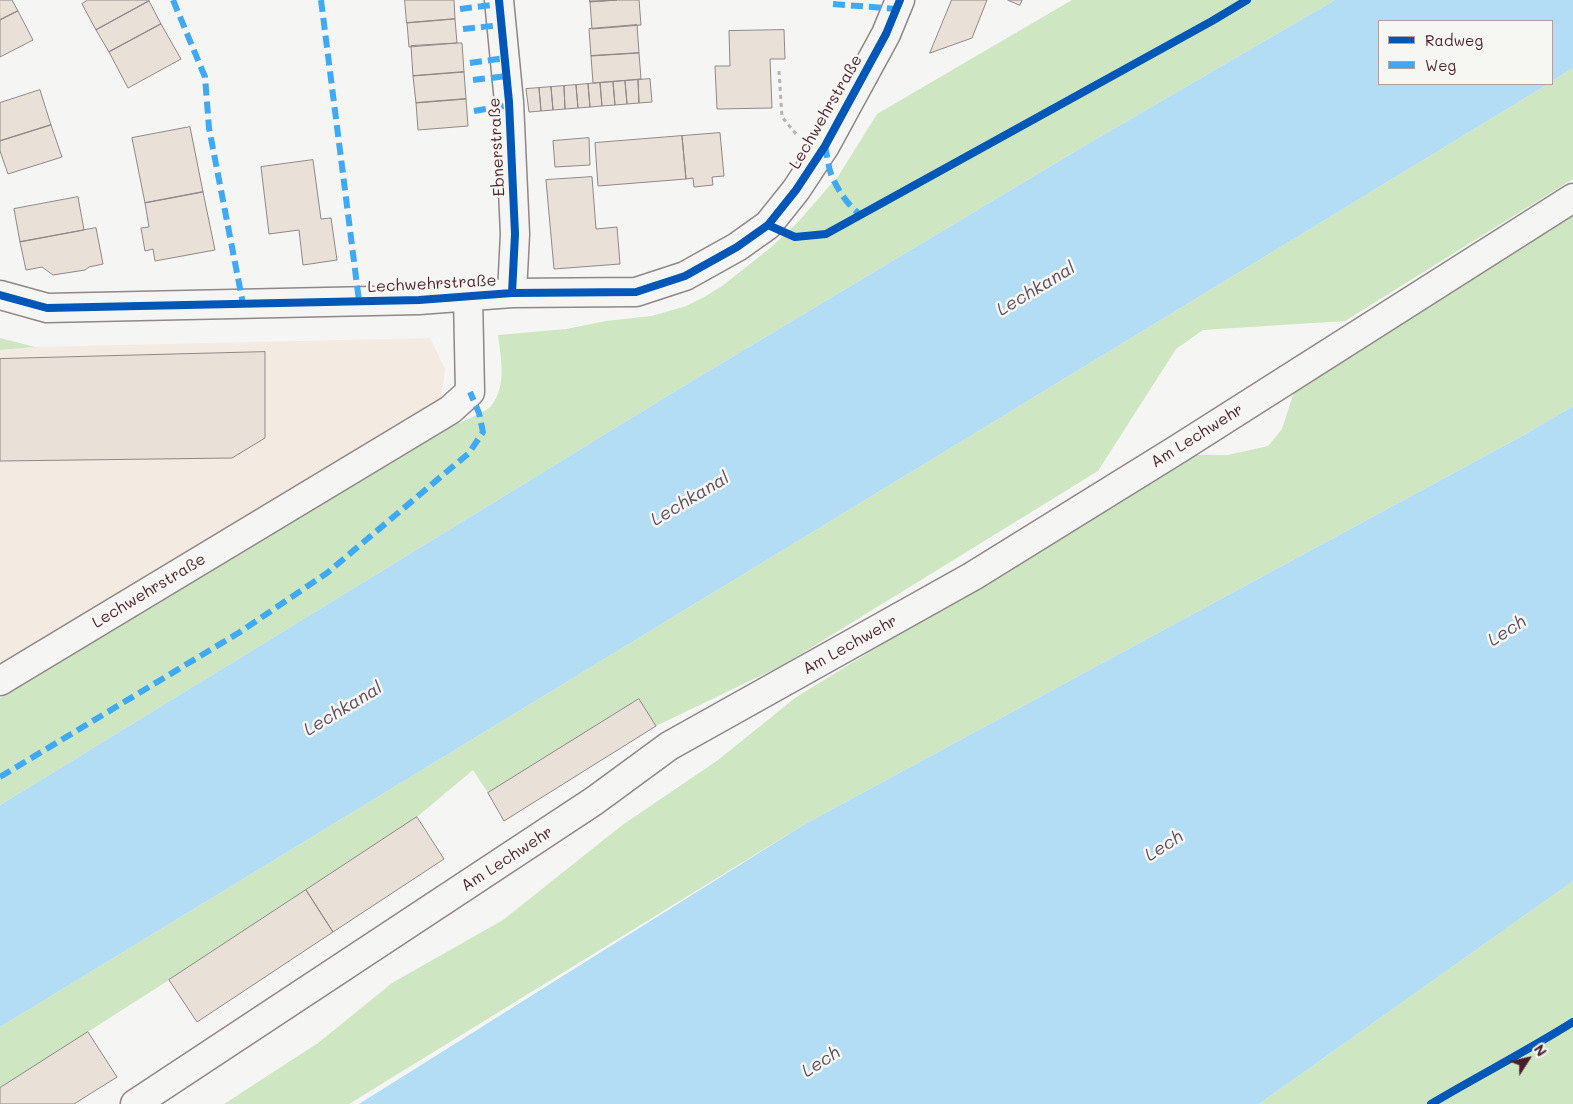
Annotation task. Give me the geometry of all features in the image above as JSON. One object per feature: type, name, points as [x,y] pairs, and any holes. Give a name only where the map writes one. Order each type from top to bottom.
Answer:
[{"type":"street","name":"Ebnerstraße","points":[[499,0],[509,102],[515,234],[512,293]]},
{"type":"street","name":"Lechwehrstraße","points":[[0,295],[47,308],[419,300],[512,293],[636,292],[685,276],[736,247],[768,225],[796,190],[821,154],[886,34],[900,0]]},
{"type":"street","name":"Am Lechwehr","points":[[135,1104],[594,801],[670,746],[973,576],[1178,449],[1573,198]]},
{"type":"street","name":"Lechwehrstraße","points":[[0,681],[450,410],[470,392],[468,297]]},
{"type":"path","points":[[779,72],[782,117],[800,138],[821,154]]},
{"type":"shaded area","points":[[430,338],[445,369],[441,401],[0,669],[0,350],[35,347]]},
{"type":"green space","points":[[1072,0],[1335,0],[1086,145],[687,384],[0,805],[0,698],[453,426],[491,406],[499,390],[502,372],[498,335],[566,329],[606,321],[652,316],[686,306],[722,286],[769,249],[797,223],[839,175],[877,114]]},
{"type":"green space","points":[[1573,68],[1573,179],[1345,321],[1203,330],[1176,349],[1098,471],[783,665],[656,726],[639,699],[488,793],[473,770],[417,817],[169,980],[0,1088],[0,1027],[1546,85],[1553,85],[1553,80]]},
{"type":"green space","points":[[1573,215],[1573,406],[1524,435],[805,824],[349,1104],[224,1104],[318,1043],[392,983],[503,920],[621,826],[718,760],[795,698],[1188,455],[1228,455],[1268,446],[1282,429],[1295,389]]},
{"type":"green space","points":[[0,338],[35,347],[0,350]]},
{"type":"green space","points":[[1573,881],[1573,1104],[1259,1104]]},
{"type":"water","name":"Lechkanal","points":[[1335,0],[1573,0],[1573,68],[1553,80],[1553,20],[1378,20],[1378,85],[1546,85],[0,1027],[0,805],[687,384],[1086,145]]},
{"type":"water","name":"Lech","points":[[1573,406],[1573,881],[1259,1104],[359,1104],[805,824],[1524,435]]},
{"type":"building","points":[[0,0],[12,0],[18,11],[0,20]]},
{"type":"building","points":[[88,0],[149,1],[96,30],[82,4]]},
{"type":"building","points":[[405,0],[454,0],[455,19],[407,23]]},
{"type":"building","points":[[590,0],[617,0],[590,2]]},
{"type":"building","points":[[639,0],[641,25],[592,29],[590,2]]},
{"type":"building","points":[[952,0],[987,0],[972,38],[930,53]]},
{"type":"building","points":[[1008,0],[1022,0],[1020,5]]},
{"type":"building","points":[[149,1],[161,24],[109,52],[96,30]]},
{"type":"building","points":[[18,11],[33,40],[0,57],[0,20]]},
{"type":"building","points":[[455,19],[457,43],[409,47],[407,23]]},
{"type":"building","points":[[161,24],[181,59],[128,88],[109,52]]},
{"type":"building","points":[[637,25],[639,53],[591,56],[589,29]]},
{"type":"building","points":[[784,30],[785,59],[770,59],[772,108],[717,109],[715,66],[730,66],[729,31]]},
{"type":"building","points":[[462,43],[464,72],[413,76],[411,46]]},
{"type":"building","points":[[639,53],[641,79],[593,83],[591,56]]},
{"type":"building","points":[[464,72],[466,99],[416,103],[413,76]]},
{"type":"building","points":[[650,79],[652,102],[639,103],[638,80]]},
{"type":"building","points":[[638,80],[639,103],[627,104],[625,81]]},
{"type":"building","points":[[625,81],[627,104],[615,105],[613,82]]},
{"type":"building","points":[[613,82],[615,105],[602,106],[600,83]]},
{"type":"building","points":[[600,83],[602,106],[590,107],[588,84]]},
{"type":"building","points":[[588,84],[590,107],[578,108],[576,85]]},
{"type":"building","points":[[576,85],[578,108],[565,109],[564,86]]},
{"type":"building","points":[[564,86],[565,109],[553,110],[551,87]]},
{"type":"building","points":[[551,87],[553,110],[541,111],[539,88]]},
{"type":"building","points":[[539,88],[541,111],[529,112],[526,89]]},
{"type":"building","points":[[40,90],[51,125],[0,141],[0,103]]},
{"type":"building","points":[[466,99],[468,126],[418,130],[416,103]]},
{"type":"building","points":[[51,125],[62,157],[8,174],[0,151],[0,141]]},
{"type":"building","points":[[190,127],[203,192],[145,203],[132,138]]},
{"type":"building","points":[[720,133],[724,176],[712,177],[713,185],[694,187],[693,178],[686,179],[682,136]]},
{"type":"building","points":[[682,136],[686,179],[598,186],[595,143]]},
{"type":"building","points":[[589,138],[590,165],[555,167],[553,141]]},
{"type":"building","points":[[313,160],[321,219],[331,218],[337,260],[303,265],[299,230],[269,234],[261,167]]},
{"type":"building","points":[[592,177],[596,229],[617,227],[620,264],[554,269],[546,180]]},
{"type":"building","points":[[203,192],[215,250],[155,261],[153,249],[145,251],[141,228],[149,227],[145,203]]},
{"type":"building","points":[[78,197],[84,230],[20,242],[14,209]]},
{"type":"building","points":[[96,228],[103,264],[89,267],[85,270],[53,275],[42,267],[26,270],[20,242]]},
{"type":"building","points":[[265,352],[265,438],[232,458],[0,461],[0,359]]},
{"type":"building","points":[[639,699],[656,726],[504,821],[488,793]]},
{"type":"building","points":[[417,817],[444,859],[333,932],[306,890]]},
{"type":"building","points":[[306,890],[333,932],[197,1022],[169,980]]},
{"type":"building","points":[[88,1032],[117,1077],[74,1104],[0,1104],[0,1088]]},
{"type":"marked path","points":[[173,0],[205,77],[209,128],[243,304]]},
{"type":"marked path","points":[[321,0],[359,301]]},
{"type":"marked path","points":[[460,9],[499,4]]},
{"type":"marked path","points":[[833,4],[897,9]]},
{"type":"marked path","points":[[463,29],[501,25]]},
{"type":"marked path","points":[[470,63],[505,58]]},
{"type":"marked path","points":[[473,80],[507,76]]},
{"type":"marked path","points":[[474,111],[509,105]]},
{"type":"marked path","points":[[825,146],[830,171],[836,185],[847,202],[861,215]]},
{"type":"marked path","points":[[0,777],[240,632],[327,573],[469,453],[483,432],[479,413],[470,392]]},
{"type":"cycle path","points":[[499,0],[509,102],[515,234],[512,293]]},
{"type":"cycle path","points":[[0,295],[47,308],[419,300],[512,293],[636,292],[685,276],[737,247],[768,225],[796,190],[825,146],[886,34],[900,0]]},
{"type":"cycle path","points":[[768,225],[795,237],[826,234],[1247,0]]},
{"type":"cycle path","points":[[1431,1104],[1573,1022]]}]
